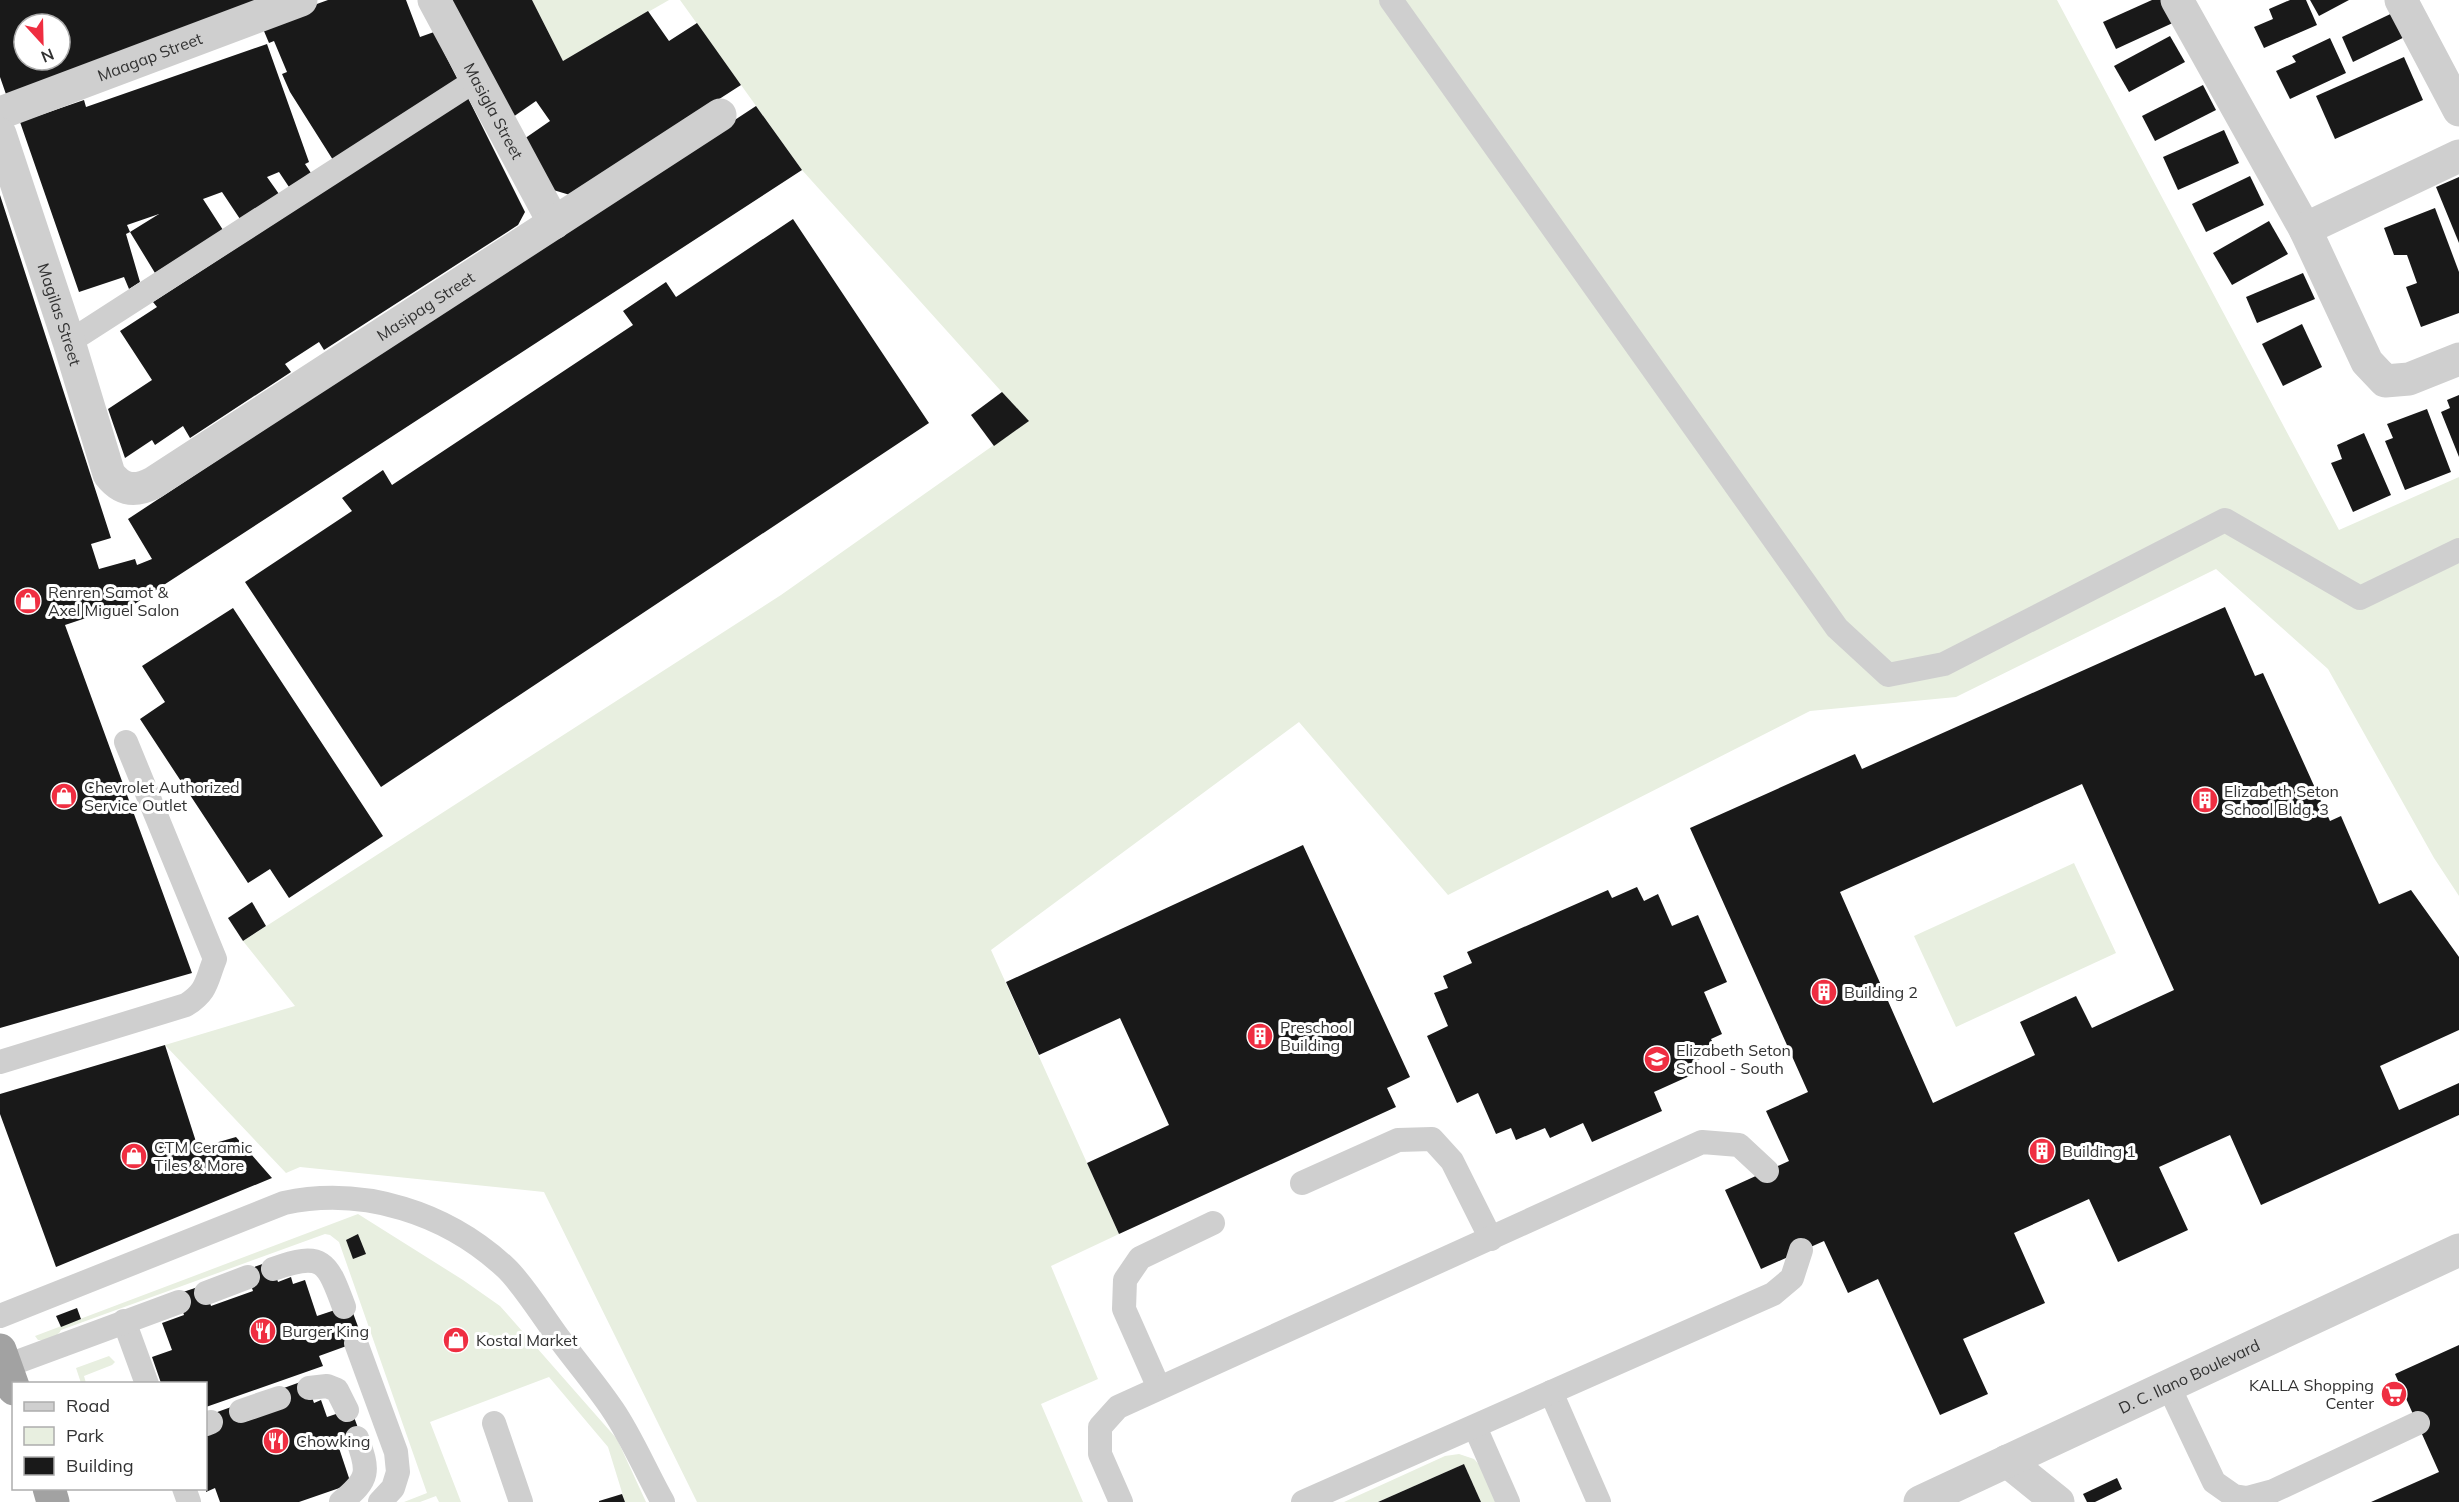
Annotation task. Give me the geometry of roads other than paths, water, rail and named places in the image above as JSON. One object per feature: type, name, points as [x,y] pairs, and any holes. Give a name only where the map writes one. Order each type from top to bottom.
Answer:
[{"type":"street","name":"Maagap Street","points":[[0,113],[301,0]]},
{"type":"street","name":"Masigla Street","points":[[434,0],[554,223]]},
{"type":"street","points":[[2177,0],[2305,229],[2367,362],[2385,381],[2409,379],[2459,359]]},
{"type":"street","points":[[2401,0],[2459,110]]},
{"type":"street","name":"Masipag Street","points":[[128,489],[141,489],[153,483],[720,115]]},
{"type":"street","name":"Magilas Street","points":[[0,134],[110,474],[116,484],[128,489]]},
{"type":"street","points":[[2305,229],[2459,156]]},
{"type":"street","name":"D. C. Ilano Boulevard","points":[[1920,1502],[2459,1250]]},
{"type":"street","points":[[2007,1461],[2058,1502]]},
{"type":"lane","points":[[1391,0],[1837,628],[1888,675],[1944,664],[2225,520],[2360,598],[2459,550]]},
{"type":"lane","points":[[69,342],[476,80]]},
{"type":"lane","points":[[0,1062],[186,1005],[200,996],[207,984],[214,959],[126,741]]},
{"type":"lane","points":[[1302,1182],[1398,1140],[1432,1139],[1452,1161],[1491,1239]]},
{"type":"lane","points":[[1121,1502],[1100,1454],[1100,1427],[1118,1407],[1702,1142],[1739,1145],[1767,1171]]},
{"type":"lane","points":[[0,1316],[284,1203],[309,1197],[337,1196],[375,1201],[424,1216],[465,1235],[508,1270],[613,1411],[663,1502]]},
{"type":"lane","points":[[1159,1388],[1124,1309],[1125,1280],[1140,1257],[1213,1223]]},
{"type":"lane","points":[[1304,1502],[1773,1294],[1792,1278],[1801,1250]]},
{"type":"lane","points":[[273,1269],[304,1259],[317,1260],[326,1267],[333,1278],[344,1307]]},
{"type":"lane","points":[[206,1293],[248,1278]]},
{"type":"lane","points":[[6,1368],[124,1321],[179,1302]]},
{"type":"lane","points":[[124,1321],[147,1382]]},
{"type":"lane","points":[[356,1342],[396,1452],[398,1472],[393,1488],[380,1502]]},
{"type":"lane","points":[[309,1388],[327,1386],[337,1390],[347,1410]]},
{"type":"lane","points":[[2169,1387],[2214,1482],[2234,1496],[2247,1498],[2273,1491],[2418,1424]]},
{"type":"lane","points":[[1551,1392],[1599,1502]]},
{"type":"lane","points":[[241,1411],[279,1398]]},
{"type":"lane","points":[[494,1423],[521,1502]]},
{"type":"lane","points":[[1475,1427],[1508,1502]]},
{"type":"lane","points":[[341,1502],[356,1490],[363,1481],[366,1471],[366,1462],[357,1438]]},
{"type":"place","name":"Renren Samot & Axel Miguel Salon","points":[[28,601]]},
{"type":"place","name":"Chevrolet Authorized Service Outlet","points":[[64,796]]},
{"type":"place","name":"Elizabeth Seton School Bldg. 3","points":[[2205,800]]},
{"type":"place","name":"Building 2","points":[[1824,992]]},
{"type":"place","name":"Preschool Building","points":[[1260,1036]]},
{"type":"place","name":"Elizabeth Seton School - South","points":[[1657,1059]]},
{"type":"place","name":"Building 1","points":[[2042,1151]]},
{"type":"place","name":"CTM Ceramic Tiles & More","points":[[134,1156]]},
{"type":"place","name":"Burger King","points":[[263,1331]]},
{"type":"place","name":"Kostal Market","points":[[456,1340]]},
{"type":"place","name":"KALLA Shopping Center","points":[[2394,1394]]},
{"type":"place","name":"Chowking","points":[[276,1441]]}]
